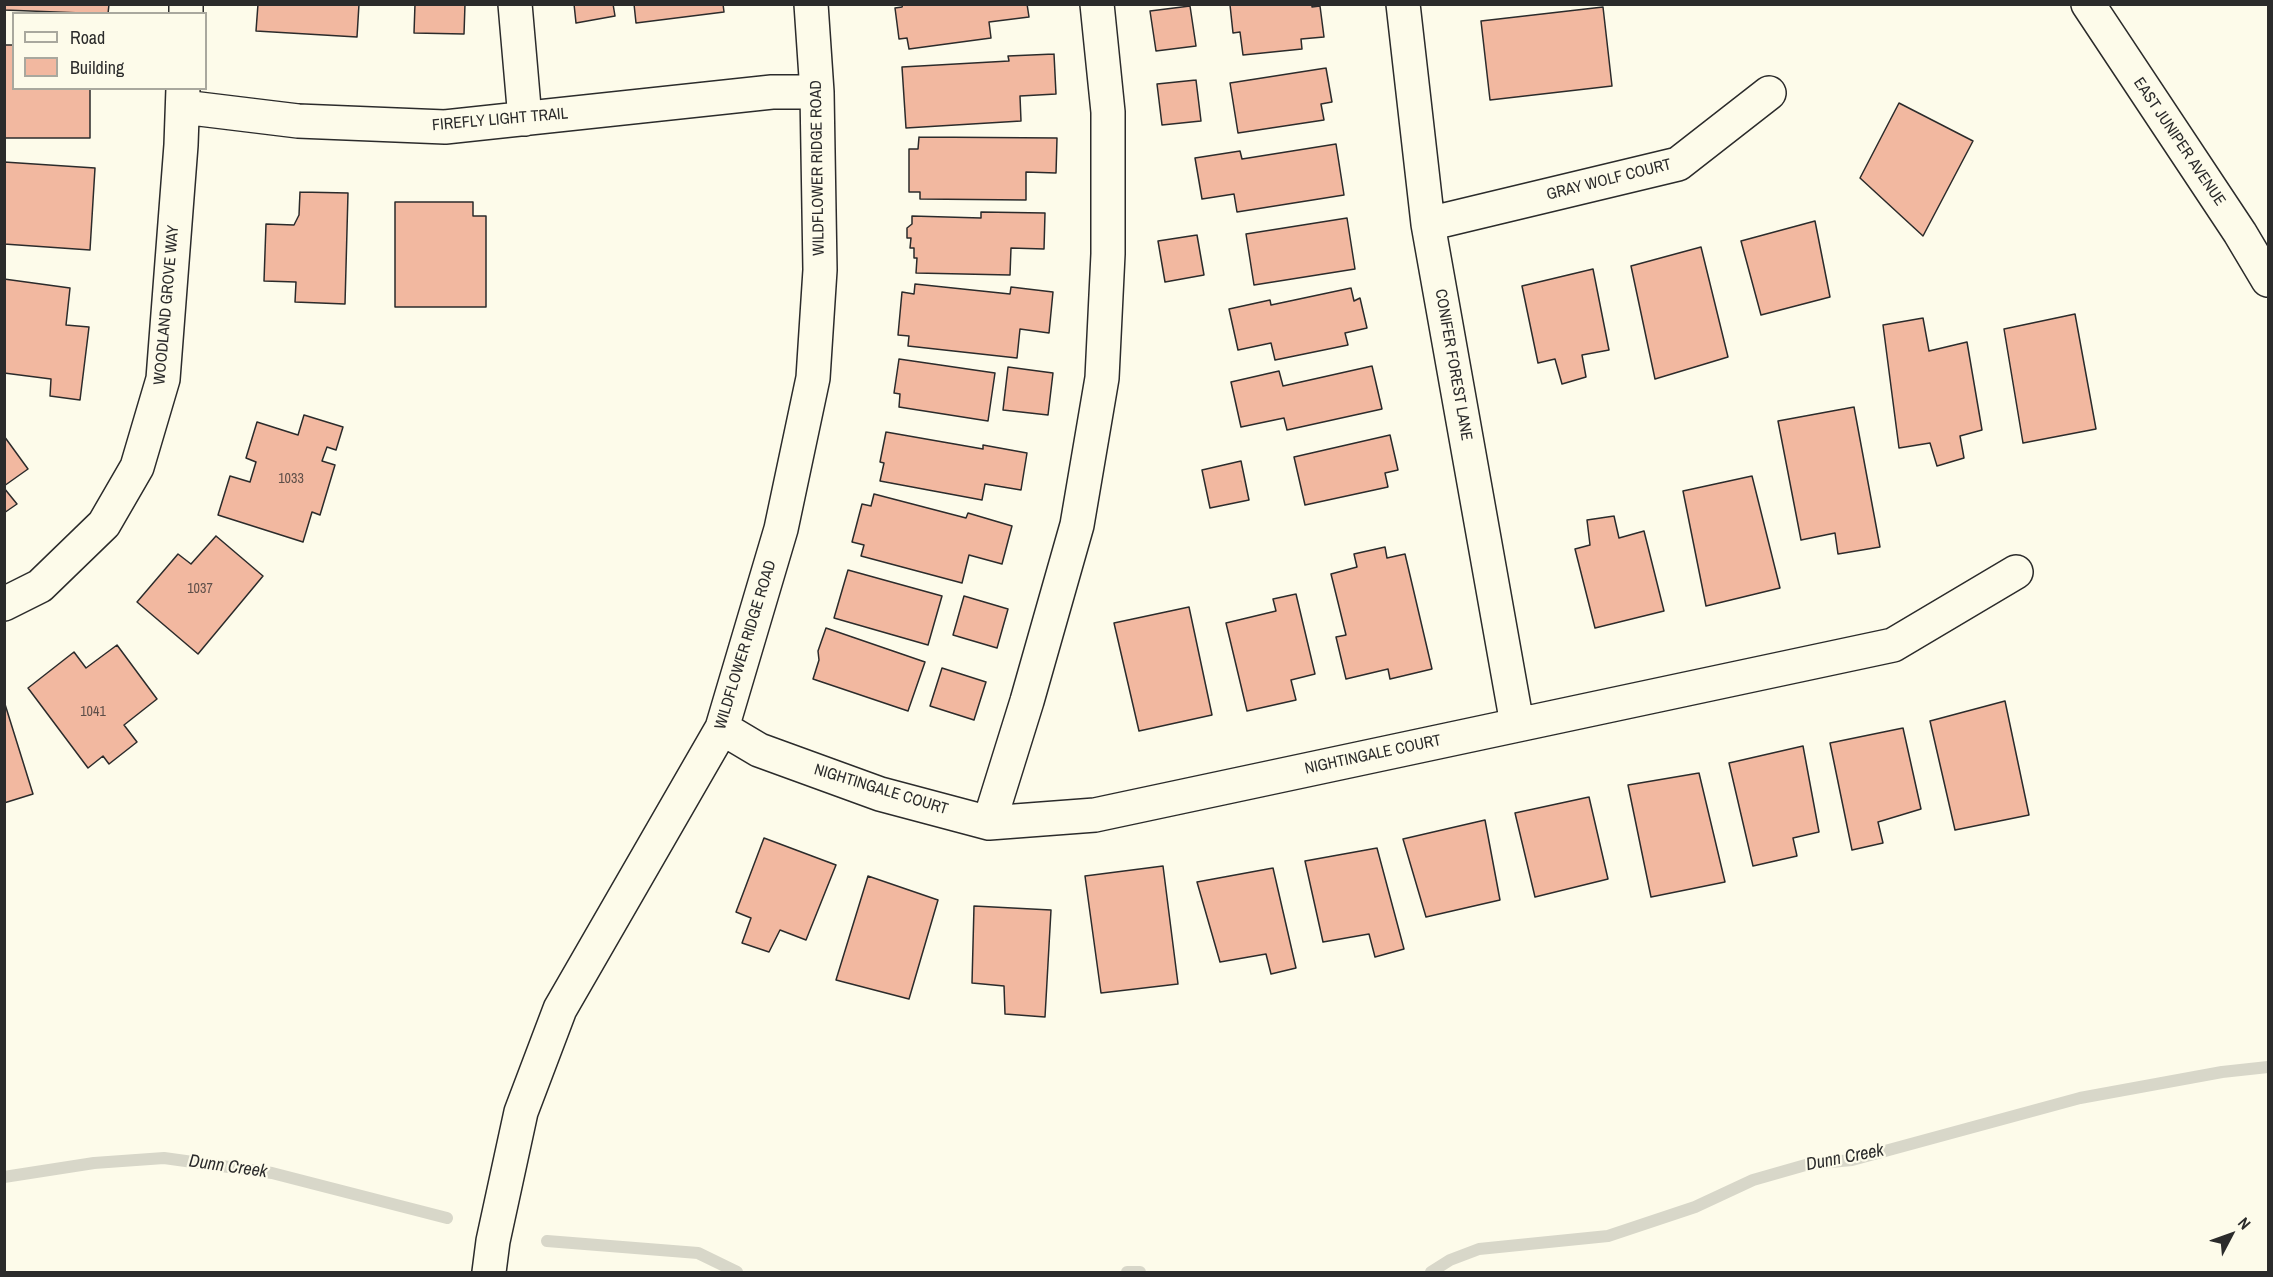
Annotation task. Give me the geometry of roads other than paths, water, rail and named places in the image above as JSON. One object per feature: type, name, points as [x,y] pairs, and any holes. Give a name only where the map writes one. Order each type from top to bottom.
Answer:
[{"type":"street","points":[[514,4],[525,119]]},
{"type":"street","name":"WILDFLOWER RIDGE ROAD","points":[[489,1272],[493,1241],[520,1112],[560,1009],[722,728],[781,530],[813,378],[820,270],[817,92],[811,4]]},
{"type":"street","points":[[989,823],[1027,701],[1077,525],[1102,378],[1108,254],[1108,112],[1097,4]]},
{"type":"street","name":"CONIFER FOREST LANE","points":[[1403,4],[1428,224],[1517,724]]},
{"type":"street","name":"EAST JUNIPER AVENUE","points":[[2088,4],[2240,233],[2268,280]]},
{"type":"street","name":"FIREFLY LIGHT TRAIL","points":[[183,98],[298,121],[445,127],[772,92],[817,92]]},
{"type":"street","name":"GRAY WOLF COURT","points":[[1428,224],[1678,164],[1769,93]]},
{"type":"street","name":"WOODLAND GROVE WAY","points":[[4,604],[40,586],[105,524],[137,467],[163,379],[183,98]]},
{"type":"street","name":"NIGHTINGALE COURT","points":[[722,728],[759,750],[880,794],[989,823],[1095,815],[1893,645],[2016,572]]},
{"type":"waterway","name":"Dunn Creek","points":[[1431,1272],[1450,1260],[1479,1249],[1608,1236],[1695,1207],[1753,1180],[1809,1164],[1852,1160],[2080,1098],[2222,1072],[2268,1067]]},
{"type":"waterway","name":"Dunn Creek","points":[[4,1177],[94,1163],[164,1158],[272,1173],[447,1218]]},
{"type":"waterway","name":"Dunn Creek","points":[[547,1241],[698,1253],[737,1272]]},
{"type":"waterway","name":"Dunn Creek","points":[[1127,1272],[1140,1272]]}]
